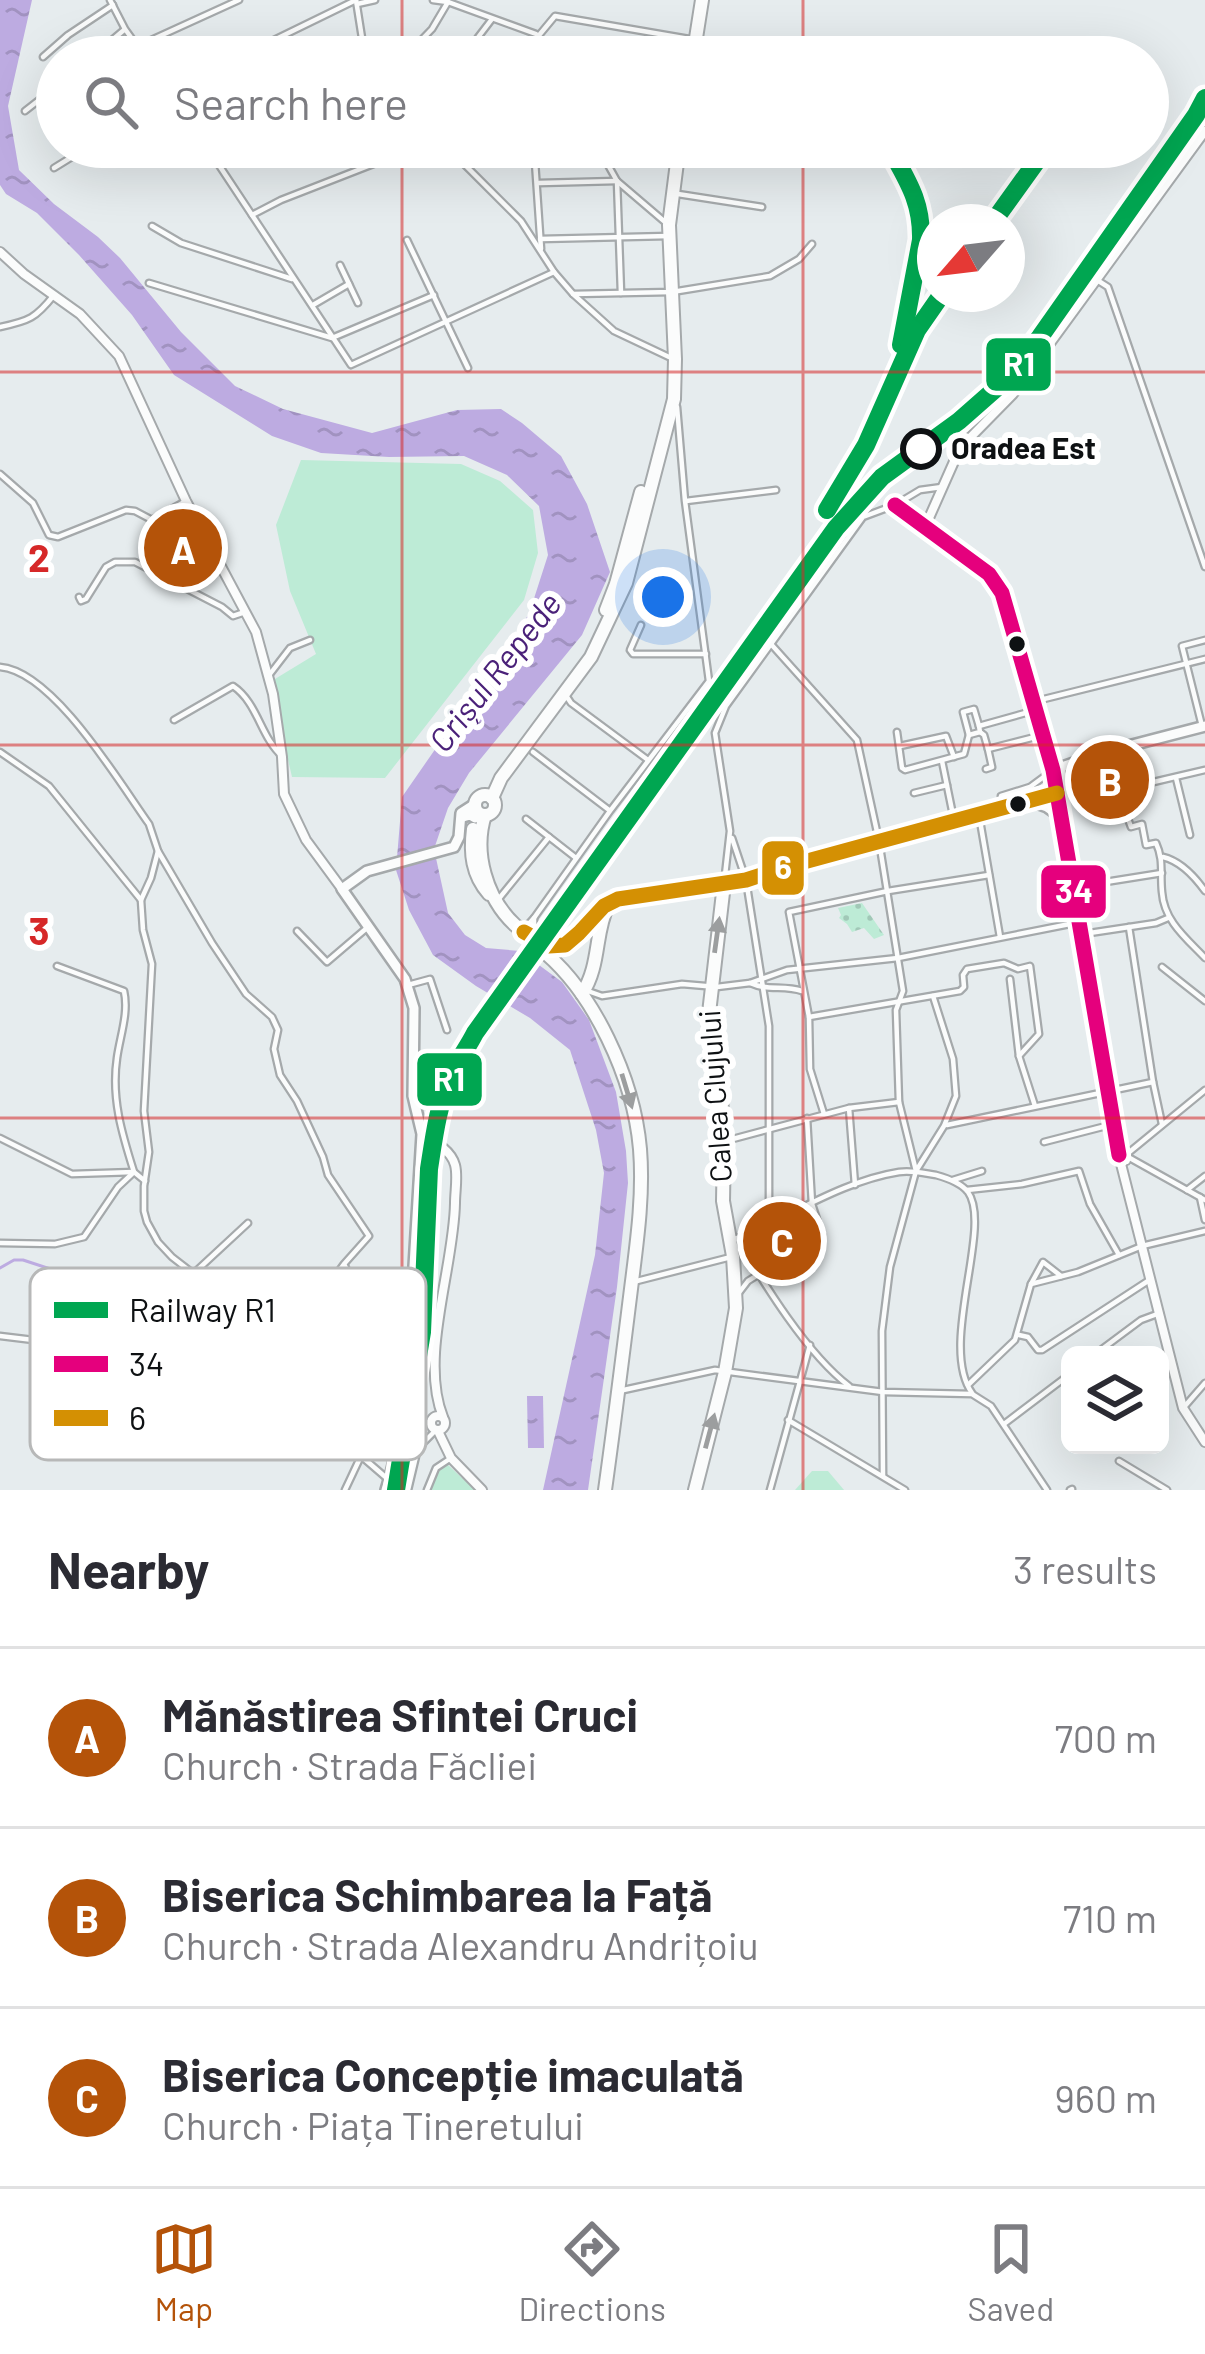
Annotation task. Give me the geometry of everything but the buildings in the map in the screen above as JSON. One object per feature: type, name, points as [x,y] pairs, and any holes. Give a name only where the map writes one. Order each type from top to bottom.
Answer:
[{"type":"main road","points":[[696,36],[702,0]]},
{"type":"main road","points":[[412,1268],[422,1134],[413,1096],[414,1008],[408,985],[342,889],[367,871],[444,852],[457,844],[495,774],[583,655],[604,615],[674,399],[669,230],[676,168]]},
{"type":"main road","points":[[674,382],[665,400],[626,583],[603,636],[565,698],[477,810],[472,855],[477,880],[509,925],[549,946],[565,945],[608,904],[640,894],[746,880],[1031,802],[1057,794],[1053,770]]},
{"type":"main road","points":[[1053,770],[1204,726]]},
{"type":"main road","points":[[1031,802],[1049,783],[1053,770]]},
{"type":"main road","points":[[1031,802],[1061,818]]},
{"type":"main road","points":[[477,810],[482,865],[497,901],[581,990],[610,1044],[634,1113],[641,1170],[638,1232],[605,1490]]},
{"type":"main road","name":"Calea Clujului","points":[[695,1490],[734,1330],[736,1297],[733,1239],[723,1201],[720,1081],[709,1012],[724,884]]},
{"type":"main road","points":[[581,990],[596,965],[608,904]]},
{"type":"street","points":[[159,36],[239,0]]},
{"type":"street","points":[[284,36],[356,2],[375,0]]},
{"type":"street","points":[[434,0],[538,34],[555,16],[672,36]]},
{"type":"street","points":[[356,2],[362,36]]},
{"type":"street","points":[[425,36],[448,2]]},
{"type":"street","points":[[67,36],[112,3],[130,36]]},
{"type":"street","points":[[479,36],[492,20]]},
{"type":"street","points":[[117,36],[125,29]]},
{"type":"street","points":[[25,111],[36,102]]},
{"type":"street","points":[[925,527],[960,448],[1013,394],[1205,131]]},
{"type":"street","points":[[221,168],[351,364],[554,272]]},
{"type":"street","points":[[252,215],[363,168]]},
{"type":"street","points":[[469,168],[514,212],[574,294],[614,331],[675,359]]},
{"type":"street","points":[[535,168],[541,250]]},
{"type":"street","points":[[610,168],[617,181],[669,230]]},
{"type":"street","points":[[536,183],[617,181]]},
{"type":"street","points":[[617,181],[621,293]]},
{"type":"street","points":[[672,193],[762,207]]},
{"type":"street","points":[[152,226],[181,243],[295,280]]},
{"type":"street","points":[[540,239],[669,230]]},
{"type":"street","points":[[407,240],[468,368]]},
{"type":"street","points":[[574,294],[672,292],[770,276],[799,259],[812,244]]},
{"type":"street","points":[[0,252],[96,329],[119,356],[186,501],[259,638],[269,675],[283,788],[306,840],[342,889]]},
{"type":"street","points":[[340,266],[358,303]]},
{"type":"street","points":[[1097,280],[1108,287],[1205,567]]},
{"type":"street","points":[[149,283],[332,338],[434,295]]},
{"type":"street","points":[[313,305],[349,284]]},
{"type":"street","points":[[0,327],[36,316],[54,295]]},
{"type":"street","points":[[533,939],[534,918],[709,681],[674,382]]},
{"type":"street","points":[[659,443],[679,438]]},
{"type":"street","points":[[0,474],[33,503],[49,535],[58,537],[126,510],[152,520],[186,501]]},
{"type":"street","name":"Calea Clujului","points":[[724,884],[730,831],[715,733],[731,696],[851,529],[868,514],[920,490],[942,487]]},
{"type":"street","points":[[685,501],[776,490]]},
{"type":"street","points":[[895,505],[989,574],[1007,609],[1053,770],[1030,787],[1001,796],[1002,810]]},
{"type":"street","points":[[79,597],[86,599],[106,567],[124,561],[135,562],[232,616],[246,612]]},
{"type":"street","points":[[641,625],[630,650],[633,654],[706,654]]},
{"type":"street","points":[[269,675],[290,649],[310,640]]},
{"type":"street","points":[[1204,726],[1183,646],[1205,640]]},
{"type":"street","points":[[770,644],[857,740],[903,991],[897,1003],[899,1102],[916,1171]]},
{"type":"street","points":[[969,735],[1035,706],[1205,659]]},
{"type":"street","points":[[0,667],[20,673],[81,725],[149,824],[158,851],[246,994],[272,1017],[278,1030],[274,1049],[280,1075],[297,1101],[328,1175],[369,1236],[341,1268]]},
{"type":"street","points":[[174,720],[233,686],[244,694],[282,757]]},
{"type":"street","points":[[565,698],[649,761]]},
{"type":"street","points":[[897,732],[905,770],[942,761],[964,754],[969,735],[963,712],[974,709],[992,767],[986,769]]},
{"type":"street","points":[[988,749],[1043,735]]},
{"type":"street","points":[[900,746],[946,736],[954,757]]},
{"type":"street","points":[[527,749],[610,811]]},
{"type":"street","points":[[0,752],[49,786],[141,900]]},
{"type":"street","points":[[1105,752],[1140,783]]},
{"type":"street","points":[[942,761],[954,821]]},
{"type":"street","points":[[1205,770],[1140,783],[1119,792],[1116,800],[1131,827],[1142,824],[1146,845],[1156,843],[1162,857],[1161,890],[1168,919],[1205,958]]},
{"type":"street","points":[[1176,778],[1190,835]]},
{"type":"street","points":[[914,793],[947,785]]},
{"type":"street","points":[[1057,794],[1126,1181],[1183,1408],[1205,1442]]},
{"type":"street","points":[[979,815],[1000,937]]},
{"type":"street","points":[[526,818],[576,858]]},
{"type":"street","points":[[730,831],[746,880],[769,1026],[769,1224]]},
{"type":"street","points":[[497,901],[549,837]]},
{"type":"street","points":[[158,851],[141,900],[152,964],[144,1111],[149,1167],[143,1211],[158,1242],[186,1268]]},
{"type":"street","points":[[727,857],[738,854]]},
{"type":"street","points":[[1162,857],[1197,879],[1205,891]]},
{"type":"street","points":[[1074,887],[1162,873]]},
{"type":"street","points":[[824,1114],[810,1070],[809,1017],[789,912],[989,874]]},
{"type":"street","points":[[1197,879],[1205,874]]},
{"type":"street","points":[[533,939],[534,918]]},
{"type":"street","points":[[1083,934],[1168,919]]},
{"type":"street","points":[[581,990],[602,996],[682,984],[750,983],[798,968],[898,958],[1080,922]]},
{"type":"street","points":[[297,931],[327,962],[368,927]]},
{"type":"street","points":[[1129,927],[1162,1124]]},
{"type":"street","points":[[809,1017],[963,989],[967,969],[1004,963],[1018,969],[1030,966],[1039,1034],[1019,1056]]},
{"type":"street","points":[[58,966],[124,991],[116,1061],[118,1125],[134,1172],[145,1181]]},
{"type":"street","points":[[1162,967],[1205,1001]]},
{"type":"street","points":[[408,985],[430,979],[447,1030]]},
{"type":"street","points":[[1010,979],[1019,1056],[1035,1106]]},
{"type":"street","points":[[750,983],[763,989],[781,986],[802,991]]},
{"type":"street","points":[[883,1476],[882,1331],[890,1267],[916,1171],[952,1110],[957,1085],[933,996]]},
{"type":"street","points":[[944,1126],[1153,1082]]},
{"type":"street","points":[[1125,1156],[1205,1090]]},
{"type":"street","points":[[1198,1096],[1205,1106]]},
{"type":"street","points":[[724,1142],[850,1108],[899,1102]]},
{"type":"street","points":[[850,1108],[855,1185]]},
{"type":"street","points":[[736,1297],[748,1281],[821,1237],[812,1204],[807,1118]]},
{"type":"street","points":[[1044,1142],[1114,1124]]},
{"type":"street","points":[[422,1134],[444,1149],[456,1166],[455,1230],[435,1354],[435,1423],[426,1439]]},
{"type":"street","points":[[0,1138],[72,1174],[134,1172]]},
{"type":"street","points":[[1125,1156],[1202,1198],[1205,1220]]},
{"type":"street","points":[[850,1387],[810,1345],[733,1239],[855,1185],[916,1171],[952,1180],[967,1190],[974,1214],[962,1321],[968,1391]]},
{"type":"street","points":[[952,1180],[982,1171]]},
{"type":"street","points":[[967,1190],[1078,1171],[1090,1204],[1119,1255]]},
{"type":"street","points":[[0,1243],[55,1244],[84,1238],[118,1187],[134,1172]]},
{"type":"street","points":[[1186,1190],[1205,1175]]},
{"type":"street","points":[[199,1268],[248,1222]]},
{"type":"street","points":[[1031,1284],[1142,1246],[1205,1231]]},
{"type":"street","points":[[968,1391],[1018,1335],[1031,1284],[1043,1262],[1061,1276]]},
{"type":"street","points":[[632,1282],[734,1263],[748,1281]]},
{"type":"street","points":[[344,1264],[346,1268]]},
{"type":"street","points":[[1018,1335],[1028,1337],[1042,1351],[1150,1279]]},
{"type":"street","points":[[1106,1346],[1144,1317],[1160,1313]]},
{"type":"street","points":[[0,1336],[30,1340]]},
{"type":"street","points":[[770,1490],[810,1345]]},
{"type":"street","points":[[619,1391],[715,1370],[883,1392],[968,1391],[987,1402],[1047,1490]]},
{"type":"street","points":[[1004,1424],[1061,1381]]},
{"type":"street","points":[[1183,1408],[1205,1383]]},
{"type":"street","points":[[426,1420],[435,1423],[449,1453],[482,1490]]},
{"type":"street","points":[[788,1420],[905,1490]]},
{"type":"street","points":[[427,1490],[449,1453]]},
{"type":"street","points":[[345,1490],[359,1460]]},
{"type":"street","points":[[366,1460],[387,1484]]},
{"type":"street","points":[[408,1490],[415,1460]]},
{"type":"street","points":[[1119,1461],[1167,1490]]},
{"type":"street","points":[[377,1470],[387,1484]]},
{"type":"green space","points":[[301,460],[461,464],[500,481],[533,510],[538,553],[524,600],[385,778],[292,777],[270,682],[316,654],[290,591],[276,525]]},
{"type":"green space","points":[[862,903],[884,935],[874,939],[864,928],[852,932],[839,918],[838,908]]},
{"type":"green space","points":[[809,1208],[819,1234],[761,1270],[743,1239]]},
{"type":"green space","points":[[447,1462],[475,1490],[430,1490],[433,1475]]},
{"type":"green space","points":[[812,1471],[828,1471],[844,1490],[795,1490]]},
{"type":"water","name":"Crișul Repede","points":[[0,0],[32,0],[8,106],[19,170],[120,258],[181,332],[235,386],[283,409],[372,433],[457,410],[501,409],[561,456],[587,504],[610,572],[582,635],[469,773],[448,808],[434,849],[448,913],[465,935],[486,948],[520,951],[562,982],[589,1020],[616,1092],[628,1183],[588,1490],[543,1490],[595,1255],[604,1173],[596,1130],[570,1050],[433,955],[409,910],[396,870],[402,797],[529,614],[548,555],[539,506],[507,475],[464,456],[321,453],[272,436],[174,375],[132,315],[79,255],[0,185]]},
{"type":"water","points":[[527,1396],[543,1396],[544,1448],[528,1448]]},
{"type":"waterway","points":[[0,1268],[14,1260],[47,1268]]},
{"type":"rail line","name":"R1","points":[[1169,153],[1205,98]]},
{"type":"rail line","name":"R1","points":[[900,168],[921,226],[901,345]]},
{"type":"rail line","name":"R1","points":[[1006,204],[1032,168]]},
{"type":"rail line","name":"R1","points":[[425,1268],[429,1169],[440,1109],[475,1033],[836,528],[882,477],[959,421],[1009,377],[1159,168]]},
{"type":"rail line","name":"R1","points":[[827,510],[866,445],[930,312]]},
{"type":"rail line","name":"R1","points":[[396,1490],[401,1460]]},
{"type":"transit line","name":"34","points":[[895,505],[989,574],[1002,593],[1053,770],[1119,1155]]},
{"type":"transit line","name":"6","points":[[524,932],[549,946],[565,945],[604,906],[618,899],[746,880],[1057,793]]},
{"type":"place","name":"Oradea Est","points":[[921,449]]},
{"type":"place","name":"Mănăstirea Sfintei Cruci","points":[[183,548]]},
{"type":"place","name":"Biserica Schimbarea la Față","points":[[1110,780]]},
{"type":"place","name":"Biserica Concepție imaculată","points":[[782,1241]]}]
